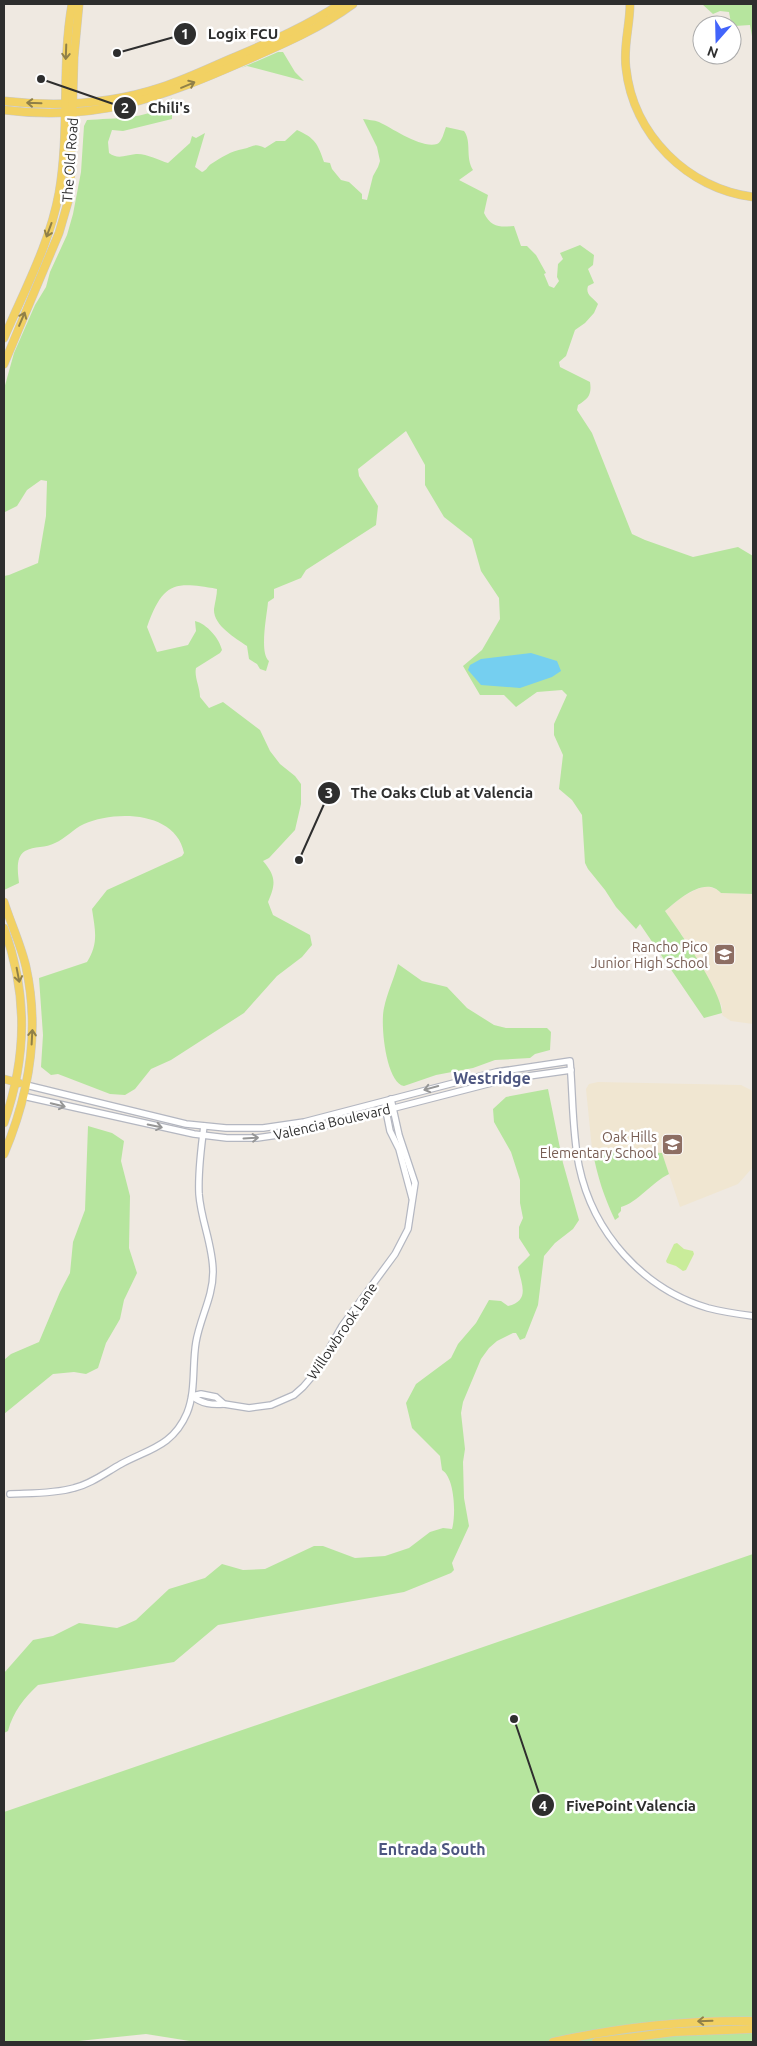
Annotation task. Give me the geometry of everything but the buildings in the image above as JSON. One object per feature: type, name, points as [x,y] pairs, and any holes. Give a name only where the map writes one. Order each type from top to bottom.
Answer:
[{"type":"main road","name":"The Old Road","points":[[4,338],[53,219],[62,166],[66,47],[72,4]]},
{"type":"main road","name":"The Old Road","points":[[4,364],[64,219],[71,184],[74,57],[79,4]]},
{"type":"main road","points":[[4,110],[64,108],[74,104],[128,96],[162,87],[290,33],[340,4]]},
{"type":"main road","points":[[4,101],[64,108],[74,112],[119,106],[171,92],[292,41],[322,25],[353,4]]},
{"type":"main road","points":[[630,4],[625,45],[627,80],[636,107],[650,133],[676,162],[696,177],[726,191],[753,197]]},
{"type":"main road","points":[[4,902],[25,966],[32,1011],[32,1044],[26,1085],[17,1120],[4,1154]]},
{"type":"main road","points":[[4,928],[16,967],[21,997],[22,1034],[16,1082],[4,1123]]},
{"type":"main road","points":[[9,942],[17,938]]},
{"type":"main road","name":"Valencia Boulevard","points":[[4,1079],[26,1085]]},
{"type":"main road","name":"Valencia Boulevard","points":[[4,1091],[23,1096]]},
{"type":"main road","points":[[553,2042],[653,2024],[753,2021]]},
{"type":"main road","points":[[596,2042],[674,2032],[753,2030]]},
{"type":"street","name":"Valencia Boulevard","points":[[23,1096],[203,1136],[242,1138],[274,1136],[305,1131],[489,1083],[531,1074],[571,1070],[570,1061],[530,1065],[480,1075],[289,1125],[244,1129],[204,1126],[110,1106],[26,1085]]},
{"type":"street","points":[[571,1070],[576,1144],[580,1171],[590,1202],[613,1242],[641,1271],[671,1292],[708,1308],[753,1316]]},
{"type":"street","name":"Willowbrook Lane","points":[[192,1396],[199,1402],[214,1405],[224,1404],[239,1408],[261,1407],[282,1401],[303,1387],[316,1372],[342,1326],[400,1247],[410,1221],[412,1198],[415,1189],[414,1179],[399,1135],[391,1099]]},
{"type":"street","name":"Willowbrook Lane","points":[[384,1101],[390,1131],[399,1150],[412,1198]]},
{"type":"street","points":[[10,1494],[73,1489],[167,1441],[179,1428],[188,1412],[192,1396],[197,1340],[210,1294],[213,1274],[212,1253],[199,1195],[204,1126]]},
{"type":"shaded area","name":"Rancho Pico Junior High School","points":[[707,886],[721,893],[753,894],[753,1024],[731,1021],[722,1015],[722,1006],[691,948],[665,911],[682,897]]},
{"type":"shaded area","name":"Oak Hills Elementary School","points":[[598,1082],[741,1085],[753,1091],[753,1167],[738,1184],[680,1207],[662,1153],[592,1149],[586,1089],[589,1084]]},
{"type":"green space","points":[[702,4],[753,4],[753,42],[750,25],[742,26],[742,15],[730,15],[729,12],[720,11],[713,14]]},
{"type":"green space","points":[[278,52],[283,52],[295,72],[304,81],[247,66],[241,68]]},
{"type":"green space","points":[[172,98],[172,119],[123,131],[112,130],[108,142],[109,153],[119,157],[136,154],[144,155],[168,163],[190,143],[192,136],[196,138],[205,133],[195,167],[202,172],[211,164],[231,153],[256,145],[265,148],[276,141],[285,141],[297,130],[315,142],[324,162],[330,163],[332,169],[341,180],[349,182],[362,194],[362,199],[367,200],[373,176],[380,161],[377,147],[363,119],[379,122],[415,141],[431,145],[437,144],[440,141],[446,127],[464,131],[468,140],[469,160],[473,170],[459,180],[488,195],[484,213],[487,218],[497,226],[514,226],[521,246],[527,246],[536,255],[546,273],[544,274],[549,286],[554,288],[559,281],[557,277],[558,264],[563,259],[560,253],[580,245],[594,255],[593,265],[588,269],[594,283],[588,286],[587,289],[598,304],[594,313],[575,330],[566,356],[559,362],[560,367],[590,382],[588,396],[578,405],[577,410],[592,433],[632,534],[693,557],[738,547],[753,556],[753,894],[721,893],[715,888],[700,888],[684,896],[665,911],[708,976],[720,1003],[722,1013],[704,1018],[640,924],[636,929],[616,907],[585,863],[582,815],[572,800],[559,789],[563,755],[554,735],[554,724],[567,695],[562,690],[537,692],[516,707],[504,695],[480,695],[463,666],[482,650],[500,619],[499,598],[481,571],[472,539],[444,517],[425,485],[425,465],[406,431],[358,469],[359,476],[378,506],[376,525],[306,570],[301,578],[274,589],[274,598],[268,602],[265,624],[264,650],[269,661],[266,671],[260,669],[257,664],[249,659],[247,646],[221,626],[217,620],[214,609],[217,589],[190,585],[172,588],[158,601],[147,627],[157,652],[188,645],[196,631],[195,621],[204,625],[212,632],[222,650],[196,668],[200,697],[209,708],[223,702],[260,730],[270,751],[280,764],[295,776],[301,784],[301,804],[295,830],[269,858],[263,861],[270,871],[273,880],[268,902],[273,915],[310,935],[312,945],[302,957],[277,976],[244,1013],[171,1060],[151,1069],[135,1089],[125,1095],[110,1094],[58,1074],[51,1075],[41,1067],[43,1035],[39,978],[87,962],[95,942],[92,909],[107,890],[182,856],[184,853],[179,839],[169,829],[157,822],[143,817],[127,816],[97,820],[80,826],[51,845],[25,851],[18,861],[19,883],[4,890],[4,576],[38,563],[46,516],[47,481],[41,480],[27,490],[17,506],[5,512],[4,389],[14,353],[35,305],[46,287],[50,272],[67,235],[81,172],[84,126],[87,120],[146,114],[165,105]]},
{"type":"green space","points":[[398,964],[422,981],[447,987],[467,1008],[494,1025],[506,1028],[547,1028],[551,1032],[550,1050],[535,1054],[530,1058],[495,1060],[473,1068],[436,1075],[404,1086],[393,1075],[389,1064],[383,1027],[385,1002]]},
{"type":"green space","points":[[548,1089],[563,1163],[579,1220],[573,1229],[555,1243],[544,1256],[538,1305],[525,1338],[520,1340],[516,1333],[513,1333],[497,1341],[489,1348],[481,1359],[463,1402],[461,1413],[465,1449],[463,1462],[464,1498],[469,1526],[452,1563],[454,1570],[451,1573],[404,1592],[218,1625],[174,1662],[38,1685],[20,1706],[8,1731],[4,1733],[4,1673],[33,1640],[53,1636],[79,1623],[117,1628],[125,1625],[136,1620],[169,1589],[205,1578],[222,1564],[243,1570],[265,1569],[314,1546],[323,1546],[355,1558],[385,1556],[409,1548],[430,1532],[443,1528],[452,1529],[454,1506],[450,1481],[442,1470],[440,1456],[412,1428],[406,1403],[416,1384],[451,1358],[458,1344],[476,1323],[489,1300],[501,1301],[508,1306],[520,1300],[522,1296],[523,1291],[518,1267],[530,1255],[519,1238],[519,1227],[523,1218],[520,1203],[520,1180],[511,1152],[494,1122],[493,1109],[506,1097]]},
{"type":"green space","points":[[88,1126],[112,1133],[124,1141],[121,1161],[130,1196],[129,1248],[137,1273],[124,1300],[120,1319],[106,1343],[98,1368],[86,1374],[74,1372],[53,1374],[4,1414],[4,1360],[11,1354],[39,1342],[70,1273],[73,1242],[85,1210]]},
{"type":"green space","points":[[592,1149],[662,1153],[669,1174],[633,1201],[621,1207],[621,1211],[618,1214],[619,1217],[615,1220],[601,1186]]},
{"type":"green space","points":[[677,1243],[684,1249],[693,1251],[694,1254],[686,1270],[683,1271],[666,1261],[674,1244]]},
{"type":"green space","points":[[753,1554],[753,2042],[196,2042],[146,2034],[69,2042],[4,2042],[4,1812]]},
{"type":"water","points":[[531,653],[557,661],[561,671],[552,677],[520,688],[481,685],[468,670],[470,665],[481,659]]},
{"type":"place","name":"Logix FCU","points":[[117,53]]},
{"type":"place","name":"Chili's","points":[[41,79]]},
{"type":"place","name":"The Oaks Club at Valencia","points":[[299,860]]},
{"type":"place","name":"Rancho Pico Junior High School","points":[[724,955]]},
{"type":"place","name":"Oak Hills Elementary School","points":[[673,1145]]},
{"type":"place","name":"FivePoint Valencia","points":[[514,1719]]},
{"type":"district","name":"Westridge","points":[[492,1078]]},
{"type":"district","name":"Entrada South","points":[[432,1849]]}]
